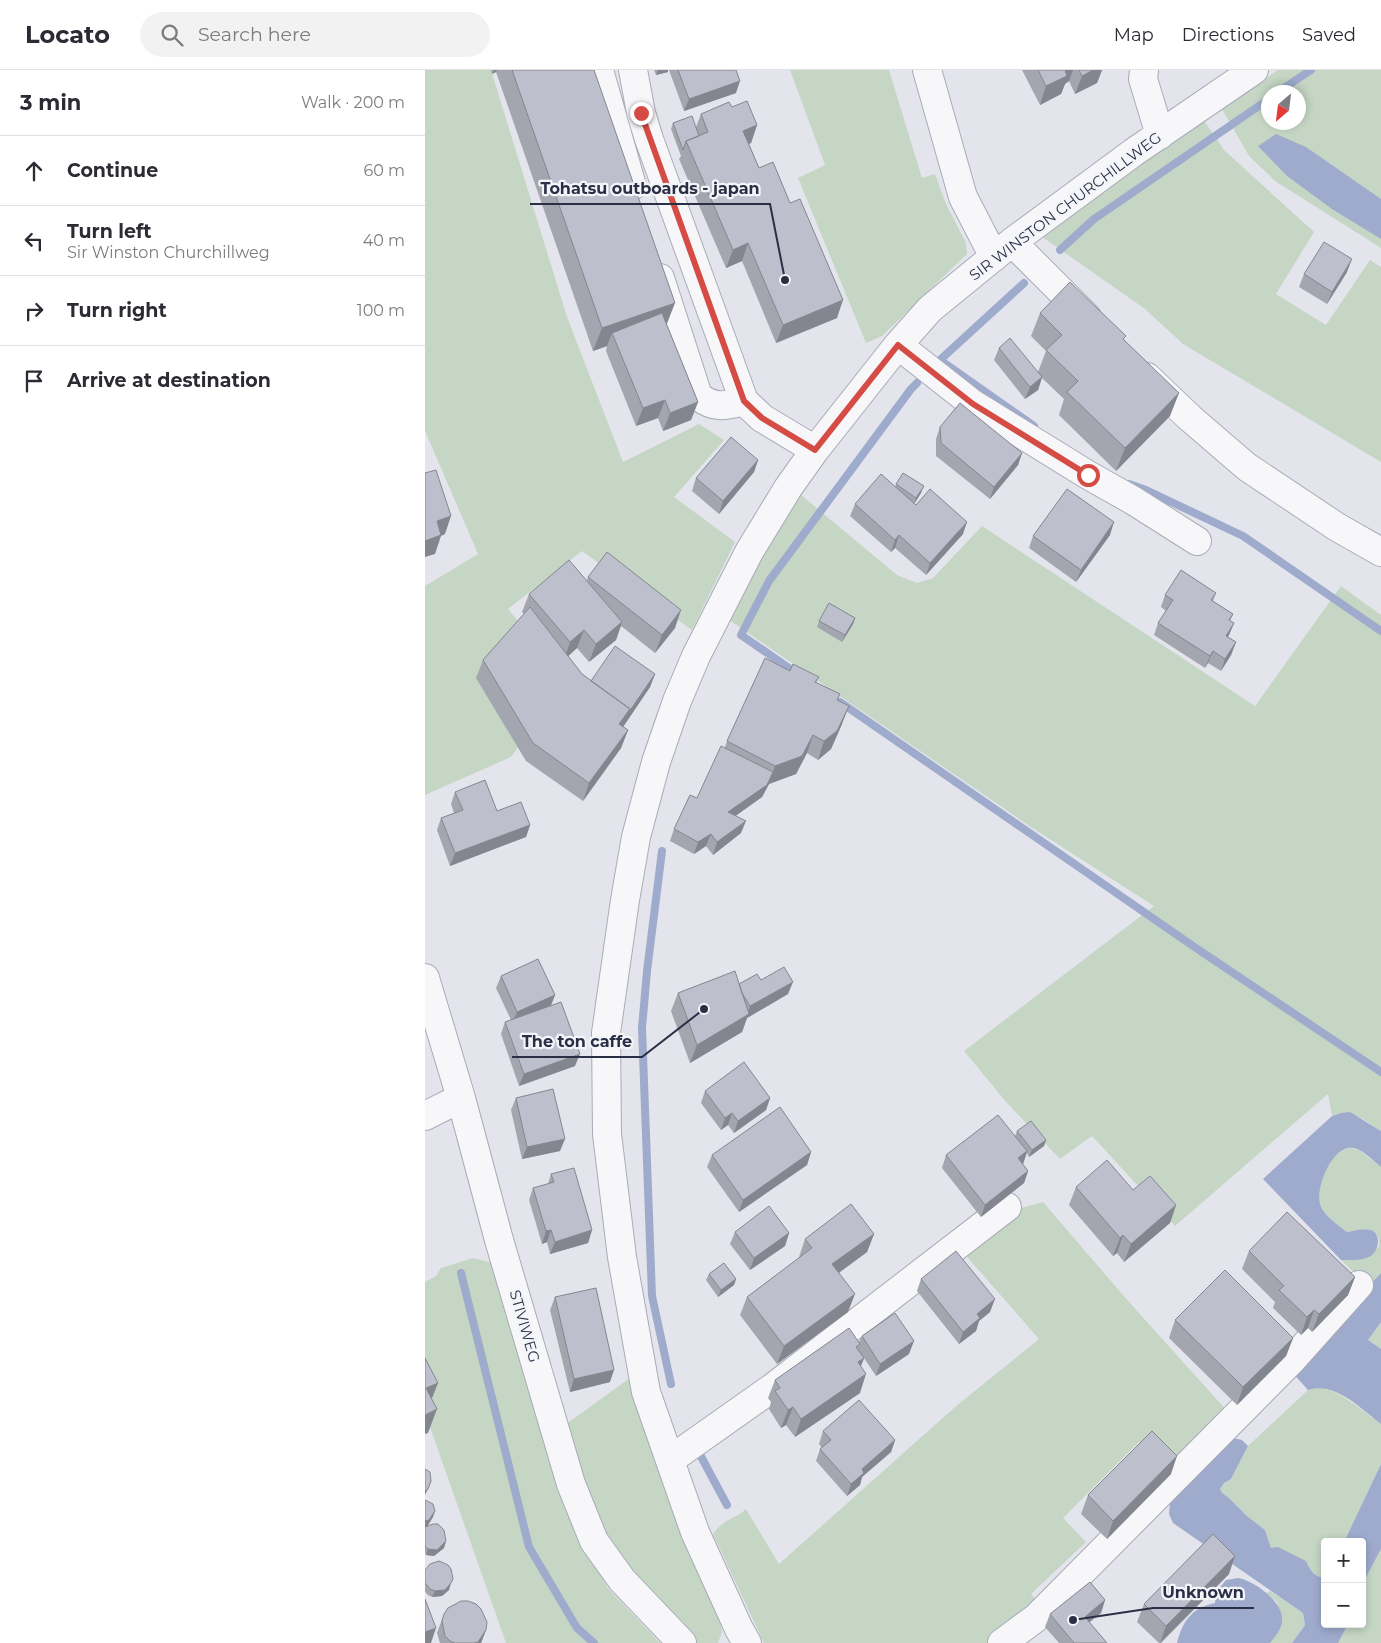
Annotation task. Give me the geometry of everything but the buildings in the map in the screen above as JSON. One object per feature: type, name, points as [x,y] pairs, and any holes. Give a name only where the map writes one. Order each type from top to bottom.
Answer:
[{"type":"street","points":[[599,70],[637,206]]},
{"type":"street","points":[[633,70],[641,113],[649,139],[744,401],[762,418],[815,450]]},
{"type":"street","points":[[927,70],[963,197],[1003,250],[1101,331]]},
{"type":"street","points":[[1144,70],[1143,79],[1160,135]]},
{"type":"street","name":"SIR WINSTON CHURCHILLWEG","points":[[747,1643],[695,1532],[646,1392],[622,1256],[607,1134],[606,1033],[636,838],[656,762],[695,656],[749,552],[788,488],[815,450],[898,345],[930,310],[1003,250],[1134,152],[1254,70]]},
{"type":"street","points":[[652,251],[698,396],[705,402],[723,407],[744,401]]},
{"type":"street","points":[[898,345],[973,404],[1088,475],[1135,501],[1197,541]]},
{"type":"street","points":[[1129,359],[1190,418],[1247,467],[1337,527],[1381,552]]},
{"type":"street","name":"STIVIWEG","points":[[425,978],[461,1098],[499,1240],[571,1484],[595,1541],[622,1580],[682,1643]]},
{"type":"street","points":[[425,1116],[461,1098]]},
{"type":"street","points":[[670,1460],[772,1388],[1007,1207]]},
{"type":"street","points":[[1019,1638],[1036,1618],[1284,1368],[1359,1285]]},
{"type":"green space","points":[[425,70],[491,70],[567,317],[623,462],[699,424],[724,440],[674,497],[735,542],[692,630],[582,551],[508,609],[567,680],[511,757],[425,795],[425,586],[478,554],[425,431]]},
{"type":"green space","points":[[790,70],[889,70],[922,178],[935,174],[946,204],[966,243],[967,254],[882,336],[866,343],[798,178],[825,165]]},
{"type":"green space","points":[[1278,70],[1381,70],[1381,248],[1275,181],[1249,156],[1222,109]]},
{"type":"green space","points":[[1203,119],[1224,150],[1314,232],[1276,294],[1326,325],[1370,260],[1381,267],[1381,462],[1183,344],[1145,309],[1041,236],[1047,226]]},
{"type":"green space","points":[[801,495],[897,575],[917,583],[933,578],[982,526],[1255,706],[1341,586],[1381,615],[1381,1131],[1352,1115],[1339,1114],[1332,1116],[1328,1094],[1175,1226],[1092,1136],[1060,1159],[1007,1103],[964,1051],[1154,906],[1031,827],[729,620],[760,558]]},
{"type":"green space","points":[[1349,1148],[1359,1150],[1381,1167],[1381,1273],[1369,1287],[1341,1260],[1352,1260],[1379,1247],[1377,1235],[1373,1231],[1364,1229],[1347,1232],[1324,1212],[1319,1199],[1321,1182],[1327,1166],[1336,1155]]},
{"type":"green space","points":[[1043,1202],[1129,1302],[1229,1413],[1171,1472],[1139,1442],[1063,1518],[1086,1542],[1031,1594],[1040,1604],[987,1643],[764,1643],[713,1534],[721,1525],[746,1509],[779,1564],[955,1407],[1039,1339],[962,1251],[1014,1210]]},
{"type":"green space","points":[[473,1258],[493,1263],[588,1554],[608,1588],[660,1643],[506,1643],[425,1413],[425,1282],[436,1276],[441,1268]]},
{"type":"green space","points":[[1381,1322],[1381,1349],[1368,1340]]},
{"type":"green space","points":[[630,1378],[676,1521],[720,1620],[722,1632],[718,1643],[697,1643],[685,1633],[610,1545],[594,1511],[565,1425]]},
{"type":"green space","points":[[1316,1387],[1334,1392],[1381,1424],[1381,1464],[1346,1538],[1321,1538],[1321,1577],[1313,1572],[1306,1561],[1271,1548],[1265,1530],[1222,1494],[1220,1489],[1224,1483],[1231,1479],[1248,1446],[1308,1390]]},
{"type":"green space","points":[[1381,1549],[1381,1643],[1338,1643],[1346,1628],[1366,1628],[1366,1577]]},
{"type":"green space","points":[[1270,1591],[1303,1613],[1305,1625],[1292,1643],[1270,1643],[1279,1631],[1277,1602],[1266,1593]]},
{"type":"water","points":[[1276,134],[1306,147],[1381,199],[1381,239],[1332,209],[1287,176],[1258,146]]},
{"type":"water","points":[[1350,1112],[1381,1131],[1381,1167],[1357,1149],[1348,1148],[1341,1151],[1330,1163],[1322,1180],[1319,1197],[1320,1204],[1327,1216],[1347,1232],[1362,1229],[1371,1230],[1376,1235],[1378,1243],[1373,1255],[1369,1257],[1359,1260],[1341,1260],[1263,1179],[1332,1116]]},
{"type":"water","points":[[1381,1273],[1381,1322],[1368,1340],[1381,1349],[1381,1424],[1356,1404],[1338,1393],[1318,1388],[1308,1390],[1291,1371]]},
{"type":"water","points":[[1229,1437],[1242,1440],[1248,1446],[1231,1479],[1224,1483],[1220,1489],[1247,1516],[1265,1530],[1271,1548],[1278,1547],[1306,1561],[1313,1572],[1321,1577],[1321,1628],[1346,1628],[1338,1643],[1292,1643],[1305,1625],[1303,1613],[1173,1523],[1169,1514],[1171,1492]]},
{"type":"water","points":[[1381,1464],[1381,1549],[1366,1577],[1366,1538],[1346,1538]]},
{"type":"water","points":[[1238,1578],[1260,1588],[1279,1607],[1282,1622],[1270,1643],[1177,1643],[1182,1628],[1190,1616],[1200,1608],[1215,1603],[1216,1592],[1226,1580]]},
{"type":"waterway","points":[[1288,85],[1311,70]]},
{"type":"waterway","points":[[1060,250],[1094,219],[1261,104]]},
{"type":"waterway","points":[[1024,283],[940,360],[1034,426]]},
{"type":"waterway","points":[[799,675],[741,635],[769,581],[917,383]]},
{"type":"waterway","points":[[1129,484],[1146,490],[1243,536],[1381,631]]},
{"type":"waterway","points":[[840,702],[1193,946],[1381,1072]]},
{"type":"waterway","points":[[662,851],[642,1028],[652,1296],[671,1384]]},
{"type":"waterway","points":[[461,1273],[529,1547],[577,1628],[594,1643]]},
{"type":"waterway","points":[[697,1449],[727,1505]]},
{"type":"place","name":"Tohatsu outboards - japan","points":[[785,280]]},
{"type":"place","name":"The ton caffe","points":[[704,1009]]},
{"type":"place","name":"Unknown","points":[[1073,1620]]},
{"type":"route","points":[[641,113],[744,401],[762,418],[815,450],[898,345],[973,404],[1088,475]]}]
